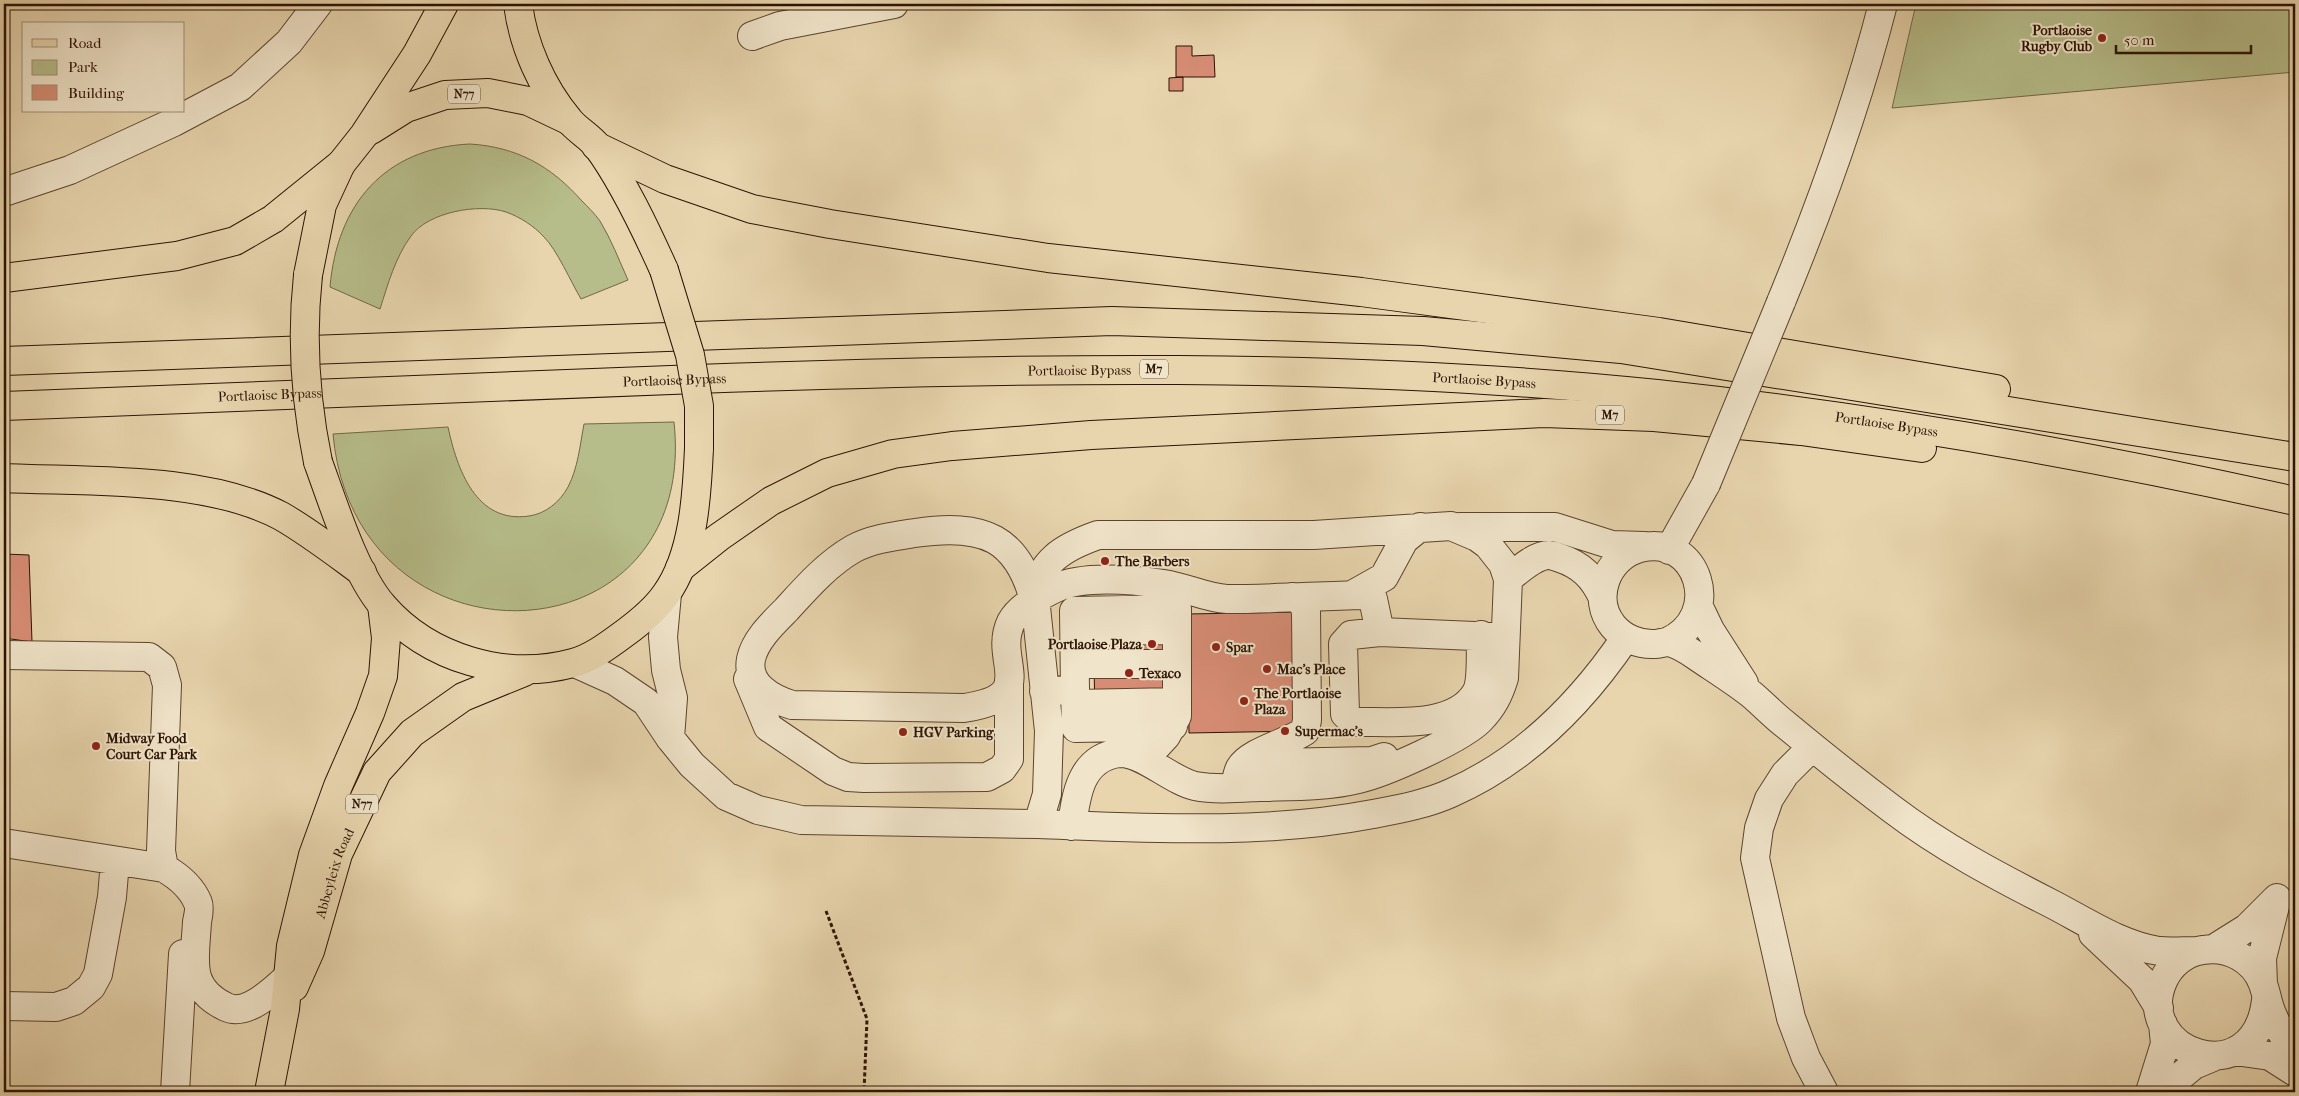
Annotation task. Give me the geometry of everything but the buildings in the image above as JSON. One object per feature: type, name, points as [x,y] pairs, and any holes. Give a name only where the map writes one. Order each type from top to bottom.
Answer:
[{"type":"main road","name":"N77","points":[[444,4],[417,54],[364,135],[341,164],[322,205],[308,275],[303,316],[304,369],[309,419],[318,462],[337,515],[362,572],[382,605],[407,630],[432,646],[467,660],[497,668],[527,670],[575,663],[606,647],[643,620],[666,594],[680,568],[696,498],[700,448],[700,406],[690,355],[664,270],[644,224],[596,146],[570,121],[548,90],[533,61],[520,23],[518,4]]},
{"type":"main road","name":"N77","points":[[364,135],[406,108],[445,96],[488,93],[528,101],[570,121]]},
{"type":"main road","points":[[596,146],[665,179],[752,209],[830,224],[1048,258],[1361,292],[1659,332],[2144,414],[2295,456]]},
{"type":"main road","points":[[4,278],[178,256],[234,241],[273,218],[341,164]]},
{"type":"main road","points":[[4,361],[1112,321],[1423,332],[1621,349],[2295,456]]},
{"type":"main road","name":"Portlaoise Bypass","points":[[4,406],[944,370],[1224,369],[1444,379],[1664,395],[1879,422],[2087,459],[2295,501]]},
{"type":"main road","name":"M7","points":[[680,568],[719,536],[771,501],[826,473],[894,454],[952,446],[1091,435],[1391,420],[1544,413],[1654,417],[1801,431],[2263,494]]},
{"type":"main road","points":[[4,478],[174,486],[231,496],[280,516],[362,572]]},
{"type":"main road","name":"Abbeyleix Road","points":[[269,1092],[285,1009],[291,946],[314,855],[338,786],[370,713],[382,676],[386,638],[382,605]]},
{"type":"main road","name":"Abbeyleix Road","points":[[285,1009],[310,951],[338,854],[377,772],[412,733],[463,697],[527,670]]},
{"type":"street","points":[[4,192],[70,170],[174,122],[240,87],[289,42],[318,4]]},
{"type":"street","points":[[752,36],[780,26],[894,4]]},
{"type":"street","points":[[1602,596],[1607,575],[1613,565],[1629,552],[1659,548],[1706,484],[1819,208],[1871,51],[1882,4]]},
{"type":"street","points":[[1451,526],[1476,537],[1488,545],[1503,564],[1508,579],[1493,636],[1504,678],[1492,707],[1478,722],[1437,732],[1353,722],[1345,714],[1343,644],[1351,635],[1380,632],[1493,636]]},
{"type":"street","points":[[1352,595],[1384,577],[1404,540],[1420,527]]},
{"type":"street","points":[[1038,824],[1047,794],[1049,731],[1035,600],[1036,584],[1041,572],[1050,562],[1072,544],[1098,535],[1314,535],[1420,527],[1555,527],[1612,545],[1659,548],[1686,561],[1693,570],[1700,588],[1699,607],[1691,625],[1676,638],[1667,642],[1648,644],[1626,637],[1608,619],[1602,596],[1594,580],[1573,562],[1549,555],[1534,561],[1508,579]]},
{"type":"street","points":[[1035,600],[1028,577],[1018,562],[995,538],[978,532],[955,529],[890,537],[855,548],[827,569],[771,626],[755,648],[748,680],[768,727],[833,771],[848,777],[987,777],[996,774],[1009,760],[1008,632],[1016,614],[1035,600],[1058,587],[1080,581],[1165,584],[1225,599],[1363,595],[1373,599],[1380,632]]},
{"type":"street","points":[[666,594],[663,637],[666,670],[673,698],[670,738]]},
{"type":"street","points":[[1235,788],[1240,768],[1252,757],[1293,740],[1305,731],[1307,720],[1306,611],[1302,602],[1292,597]]},
{"type":"street","points":[[1699,607],[1710,630],[1752,695]]},
{"type":"street","points":[[1072,826],[1078,796],[1087,768],[1101,758],[1120,753],[1139,754],[1154,749],[1175,714],[1177,630],[1074,631],[1075,686]]},
{"type":"street","points":[[575,663],[615,681],[646,702],[670,738],[692,765],[726,796],[758,810],[801,820],[1216,827],[1332,822],[1399,809],[1450,793],[1491,772],[1529,745],[1560,718],[1589,689],[1626,637]]},
{"type":"street","points":[[1667,642],[1686,650],[1752,695],[1812,747],[1895,811],[1972,862],[2125,941],[2158,951],[2206,949],[2231,951],[2245,959],[2256,970],[2274,1019],[2295,1052]]},
{"type":"street","points":[[4,655],[149,657],[162,667],[167,685],[161,851],[164,868]]},
{"type":"street","points":[[751,660],[754,681],[760,688],[770,696],[792,705],[964,708],[988,704],[999,698],[1006,690],[1009,680]]},
{"type":"street","points":[[1044,691],[1177,664]]},
{"type":"street","points":[[1075,686],[1175,714]]},
{"type":"street","points":[[1120,753],[1139,758],[1194,786],[1235,788],[1319,786],[1358,779],[1415,758],[1437,732]]},
{"type":"street","points":[[1812,747],[1785,774],[1770,799],[1759,828],[1755,858],[1791,1018],[1806,1058],[1824,1092]]},
{"type":"street","points":[[4,843],[164,868],[179,877],[199,904],[194,967],[200,986],[210,1000],[230,1009],[248,1006],[267,998],[288,977]]},
{"type":"street","points":[[4,1006],[56,1008],[74,1002],[91,987],[98,974],[112,897],[115,861]]},
{"type":"street","points":[[175,1092],[188,891]]},
{"type":"street","points":[[2150,1092],[2165,1044],[2160,990],[2167,972],[2180,959],[2206,949],[2247,928],[2277,898],[2262,958],[2265,1016],[2258,1031],[2247,1044],[2194,1065],[2161,1092]]},
{"type":"street","points":[[2068,912],[2116,953],[2142,980],[2172,1038],[2185,1049],[2224,1054],[2270,1056],[2295,1072]]},
{"type":"path","points":[[826,911],[867,1019],[864,1092]]},
{"type":"green space","name":"Portlaoise Rugby Club","points":[[1916,4],[2295,4],[2295,72],[1892,108]]},
{"type":"green space","points":[[470,144],[503,149],[518,154],[532,160],[558,178],[600,221],[628,280],[581,299],[564,266],[540,233],[526,222],[506,212],[495,209],[469,209],[441,215],[419,228],[411,236],[392,271],[380,309],[330,287],[335,257],[343,230],[355,206],[371,186],[390,169],[413,156],[440,148]]},
{"type":"green space","points":[[674,422],[668,502],[635,561],[583,597],[522,611],[457,602],[399,569],[355,514],[333,434],[448,427],[457,460],[464,476],[482,502],[495,511],[511,516],[529,516],[541,513],[552,506],[561,498],[568,487],[576,464],[584,424]]},
{"type":"place","name":"Portlaoise Rugby Club","points":[[2102,38]]},
{"type":"place","name":"The Barbers","points":[[1105,561]]},
{"type":"place","name":"Portlaoise Plaza","points":[[1152,644]]},
{"type":"place","name":"Spar","points":[[1216,647]]},
{"type":"place","name":"Mac's Place","points":[[1267,669]]},
{"type":"place","name":"Texaco","points":[[1129,673]]},
{"type":"place","name":"The Portlaoise Plaza","points":[[1244,701]]},
{"type":"place","name":"Supermac's","points":[[1285,731]]},
{"type":"place","name":"HGV Parking","points":[[903,732]]},
{"type":"place","name":"Midway Food Court Car Park","points":[[96,746]]}]
